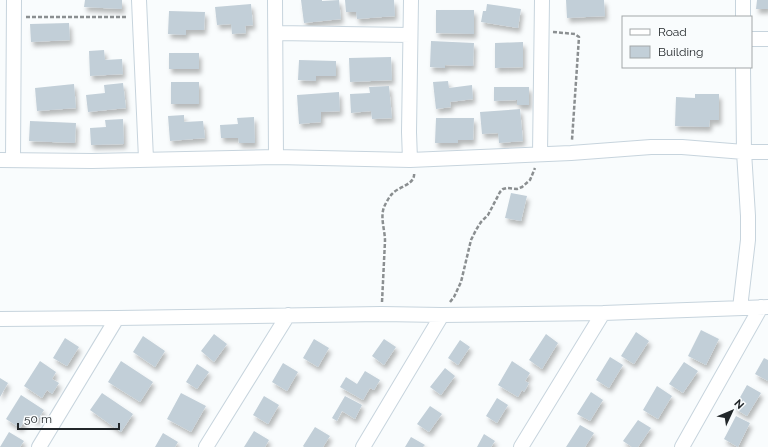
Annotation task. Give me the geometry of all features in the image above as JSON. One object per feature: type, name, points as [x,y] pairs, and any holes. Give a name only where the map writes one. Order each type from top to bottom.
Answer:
[{"type":"street","points":[[14,0],[7,160],[92,161],[276,157],[410,160],[571,153],[650,147],[768,152]]},
{"type":"street","points":[[139,0],[146,159]]},
{"type":"street","points":[[275,0],[276,157]]},
{"type":"street","points":[[410,0],[410,160]]},
{"type":"street","points":[[540,154],[542,0]]},
{"type":"street","points":[[743,0],[743,16]]},
{"type":"street","points":[[276,33],[410,35]]},
{"type":"street","points":[[752,39],[768,39]]},
{"type":"street","points":[[740,308],[748,234],[744,152],[743,68]]},
{"type":"street","points":[[0,320],[288,315],[603,313],[764,307]]},
{"type":"street","points":[[682,447],[764,307]]},
{"type":"street","points":[[521,447],[603,313]]},
{"type":"street","points":[[206,447],[288,315]]},
{"type":"street","points":[[363,447],[442,315]]},
{"type":"street","points":[[39,447],[116,318]]},
{"type":"path","points":[[14,16],[140,17]]},
{"type":"path","points":[[542,31],[575,34],[579,37],[571,153]]},
{"type":"path","points":[[442,315],[454,297],[459,286],[464,273],[470,240],[476,230],[488,215],[503,189],[517,189],[528,183],[540,154]]},
{"type":"path","points":[[381,314],[385,239],[382,217],[384,207],[391,194],[409,184],[413,180],[415,175],[410,160]]},
{"type":"building","points":[[85,0],[122,0],[122,9],[84,7]]},
{"type":"building","points":[[301,0],[339,0],[341,19],[304,23]]},
{"type":"building","points":[[345,0],[394,0],[395,16],[357,19],[356,12],[346,12]]},
{"type":"building","points":[[566,0],[604,0],[605,16],[567,18]]},
{"type":"building","points":[[757,0],[768,0],[768,9],[756,9]]},
{"type":"building","points":[[251,4],[253,25],[245,26],[246,33],[232,34],[231,24],[217,25],[215,7]]},
{"type":"building","points":[[487,4],[521,9],[518,28],[481,22],[483,11],[486,11]]},
{"type":"building","points":[[436,10],[474,10],[474,34],[436,33]]},
{"type":"building","points":[[169,11],[205,12],[204,30],[186,30],[186,35],[168,34]]},
{"type":"building","points":[[69,23],[70,40],[31,42],[30,24]]},
{"type":"building","points":[[431,41],[474,43],[473,66],[445,65],[445,68],[430,67]]},
{"type":"building","points":[[523,42],[523,67],[495,68],[495,43]]},
{"type":"building","points":[[104,50],[105,60],[122,59],[123,74],[90,76],[89,51]]},
{"type":"building","points":[[169,53],[199,53],[199,69],[169,69]]},
{"type":"building","points":[[391,57],[392,80],[350,82],[349,58]]},
{"type":"building","points":[[299,60],[336,61],[336,76],[316,76],[316,81],[298,80]]},
{"type":"building","points":[[448,81],[449,88],[472,85],[473,99],[450,102],[451,107],[436,109],[433,82]]},
{"type":"building","points":[[171,82],[199,82],[199,104],[171,104]]},
{"type":"building","points":[[123,83],[126,108],[88,112],[86,95],[105,93],[104,85]]},
{"type":"building","points":[[74,84],[76,108],[37,111],[35,88]]},
{"type":"building","points":[[389,86],[392,118],[372,119],[371,111],[351,113],[350,94],[370,93],[369,87]]},
{"type":"building","points":[[494,87],[529,87],[529,105],[517,105],[517,100],[494,101]]},
{"type":"building","points":[[339,92],[340,111],[321,112],[321,122],[299,124],[297,95]]},
{"type":"building","points":[[695,94],[719,94],[719,120],[710,120],[709,127],[675,126],[676,97],[695,98]]},
{"type":"building","points":[[520,109],[523,141],[499,143],[498,133],[482,134],[480,112]]},
{"type":"building","points":[[184,115],[184,122],[203,121],[205,138],[170,141],[168,116]]},
{"type":"building","points":[[254,117],[255,143],[239,143],[238,138],[221,138],[220,125],[238,124],[237,118]]},
{"type":"building","points":[[436,118],[474,118],[473,140],[458,140],[458,143],[435,143]]},
{"type":"building","points":[[123,119],[124,144],[91,145],[90,128],[106,127],[105,120]]},
{"type":"building","points":[[30,121],[76,123],[75,143],[29,141]]},
{"type":"building","points":[[511,193],[527,196],[521,221],[505,218]]},
{"type":"building","points":[[701,330],[719,339],[706,365],[688,356]]},
{"type":"building","points":[[636,332],[649,341],[634,364],[621,356]]},
{"type":"building","points":[[214,334],[227,344],[214,362],[201,351]]},
{"type":"building","points":[[546,334],[558,343],[542,369],[529,360]]},
{"type":"building","points":[[143,336],[165,351],[155,367],[133,352]]},
{"type":"building","points":[[65,338],[79,347],[67,366],[53,358]]},
{"type":"building","points":[[314,339],[329,348],[318,367],[303,358]]},
{"type":"building","points":[[384,339],[396,347],[384,365],[372,356]]},
{"type":"building","points":[[460,340],[470,347],[458,365],[448,358]]},
{"type":"building","points":[[610,357],[623,365],[609,388],[596,380]]},
{"type":"building","points":[[764,358],[768,360],[768,381],[755,374]]},
{"type":"building","points":[[40,361],[56,372],[52,379],[59,383],[52,394],[47,390],[42,398],[24,386]]},
{"type":"building","points":[[121,361],[153,382],[140,402],[108,382]]},
{"type":"building","points":[[512,361],[530,373],[525,381],[529,383],[524,392],[522,390],[518,397],[498,385]]},
{"type":"building","points":[[684,362],[698,371],[683,393],[669,384]]},
{"type":"building","points":[[283,363],[298,372],[287,391],[272,382]]},
{"type":"building","points":[[197,364],[209,372],[197,389],[186,382]]},
{"type":"building","points":[[445,368],[455,376],[441,395],[430,387]]},
{"type":"building","points":[[365,371],[380,380],[374,390],[370,388],[363,400],[340,387],[346,377],[357,384]]},
{"type":"building","points":[[0,378],[8,383],[0,397]]},
{"type":"building","points":[[747,385],[761,393],[747,416],[734,408]]},
{"type":"building","points":[[657,386],[672,396],[658,419],[643,410]]},
{"type":"building","points":[[591,392],[603,400],[590,421],[577,414]]},
{"type":"building","points":[[102,393],[133,414],[121,432],[90,410]]},
{"type":"building","points":[[181,393],[206,406],[191,432],[167,419]]},
{"type":"building","points":[[21,395],[44,410],[37,421],[28,416],[20,428],[6,419]]},
{"type":"building","points":[[264,396],[279,405],[268,424],[253,415]]},
{"type":"building","points":[[345,396],[362,405],[355,419],[342,411],[337,421],[332,418]]},
{"type":"building","points":[[497,398],[508,405],[497,423],[486,416]]},
{"type":"building","points":[[430,406],[442,414],[429,432],[417,424]]},
{"type":"building","points":[[736,416],[750,423],[738,447],[724,439]]},
{"type":"building","points":[[638,420],[651,428],[638,447],[632,447],[623,441]]},
{"type":"building","points":[[580,425],[594,433],[585,447],[566,447]]},
{"type":"building","points":[[315,427],[330,436],[323,447],[304,447],[303,446]]},
{"type":"building","points":[[254,431],[269,440],[265,447],[244,447]]},
{"type":"building","points":[[9,432],[24,441],[20,447],[0,447]]},
{"type":"building","points":[[163,433],[178,442],[175,447],[155,447]]},
{"type":"building","points":[[484,434],[495,441],[491,447],[477,447]]},
{"type":"building","points":[[411,437],[425,445],[423,447],[405,447]]}]
